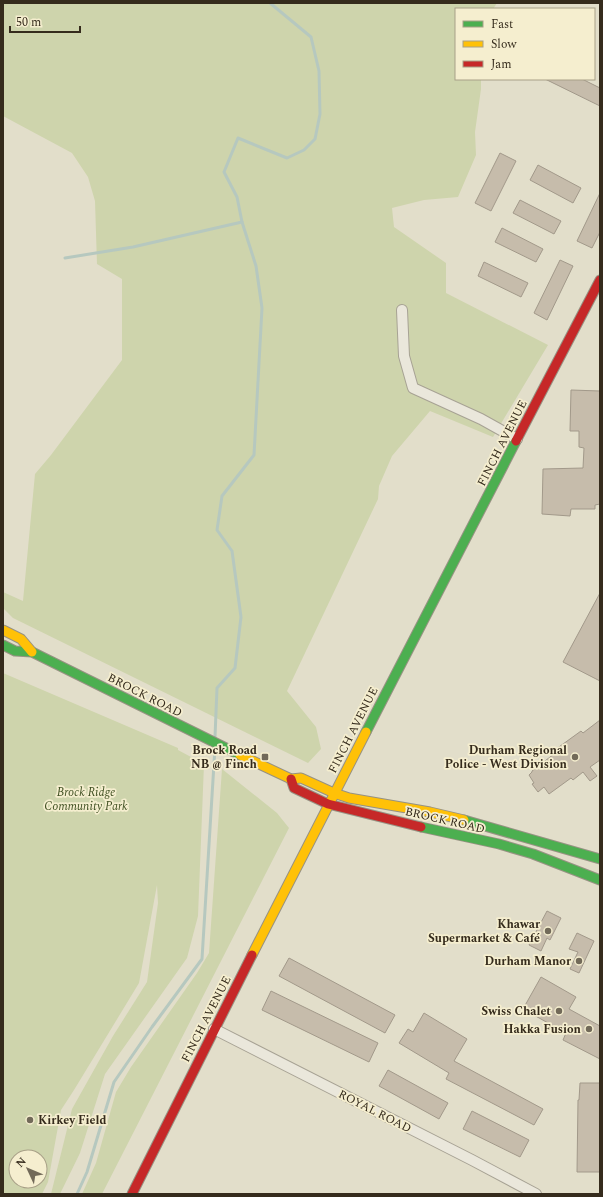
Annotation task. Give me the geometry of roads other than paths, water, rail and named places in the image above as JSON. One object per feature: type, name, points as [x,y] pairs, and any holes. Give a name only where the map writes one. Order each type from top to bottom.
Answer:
[{"type":"main road","name":"FINCH AVENUE","points":[[132,1194],[328,804],[600,280]]},
{"type":"main road","name":"BROCK ROAD","points":[[3,630],[21,639],[32,652]]},
{"type":"main road","name":"BROCK ROAD","points":[[3,645],[15,651],[32,652],[182,727],[291,779],[300,778],[349,798],[430,812],[494,828],[600,858]]},
{"type":"main road","name":"BROCK ROAD","points":[[291,779],[294,788],[328,804],[499,844],[533,854],[600,880]]},
{"type":"street","points":[[402,310],[404,356],[413,388],[481,419],[517,439]]},
{"type":"street","name":"ROYAL ROAD","points":[[214,1029],[536,1194]]},
{"type":"waterway","points":[[215,737],[217,688],[235,668],[241,617],[232,551],[217,530],[222,496],[254,455],[262,308],[256,266],[242,222],[237,197],[224,172],[238,138],[287,158],[304,150],[315,139],[320,114],[319,71],[311,37],[270,3]]},
{"type":"waterway","points":[[65,258],[133,247],[242,222]]},
{"type":"waterway","points":[[77,1194],[87,1172],[114,1082],[202,959],[215,747]]},
{"type":"place","name":"Brock Road NB @ Finch","points":[[265,757]]},
{"type":"place","name":"Durham Regional Police - West Division","points":[[575,757]]},
{"type":"place","name":"Khawar Supermarket & Café","points":[[548,931]]},
{"type":"place","name":"Durham Manor","points":[[579,961]]},
{"type":"place","name":"Swiss Chalet","points":[[559,1011]]},
{"type":"place","name":"Hakka Fusion","points":[[589,1029]]},
{"type":"place","name":"Kirkey Field","points":[[30,1120]]},
{"type":"park label","name":"Brock Ridge Community Park","points":[[86,799]]}]
